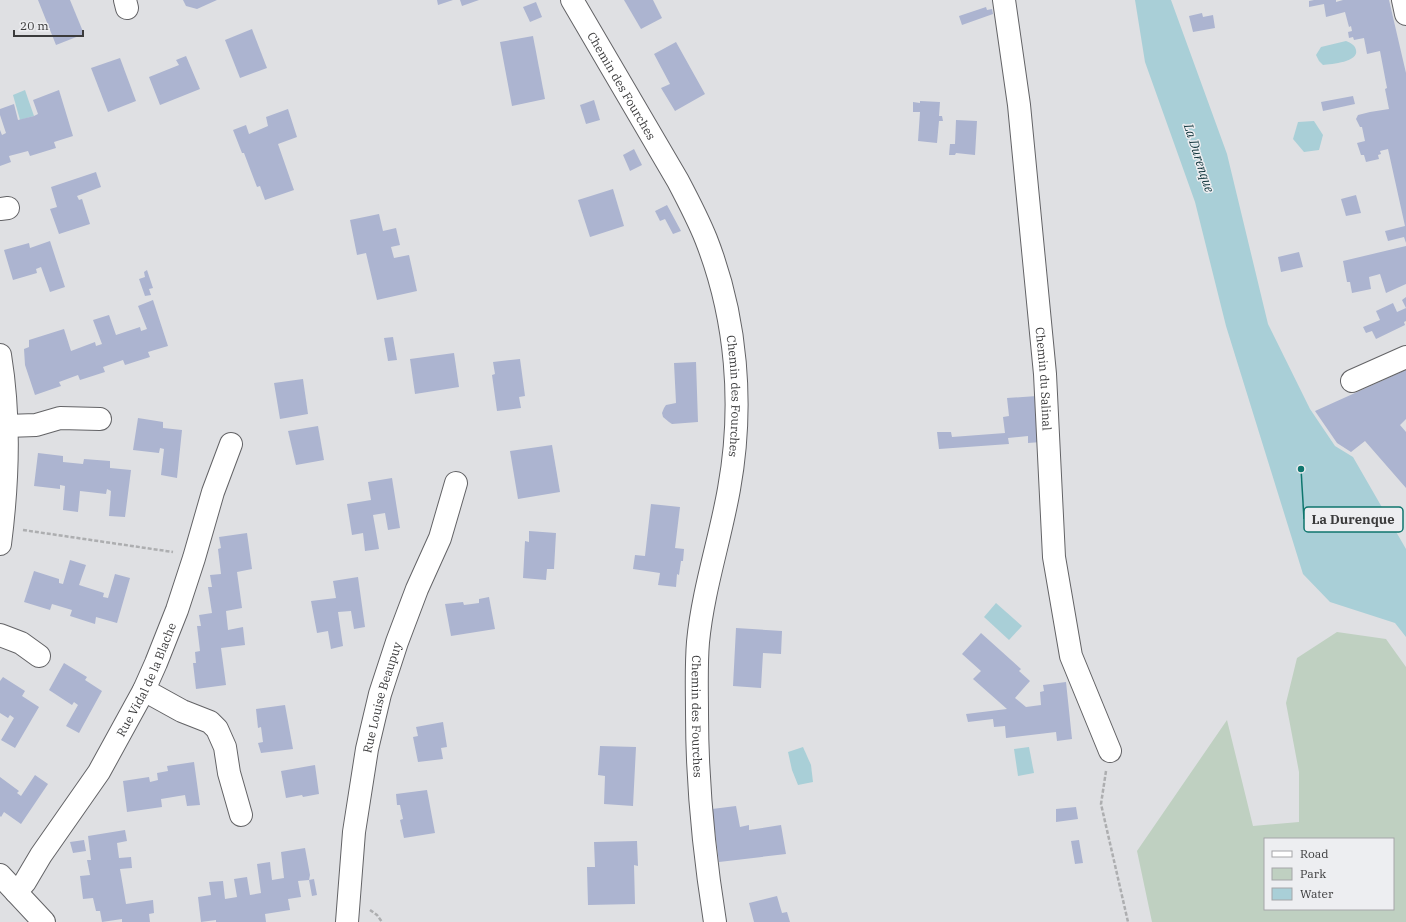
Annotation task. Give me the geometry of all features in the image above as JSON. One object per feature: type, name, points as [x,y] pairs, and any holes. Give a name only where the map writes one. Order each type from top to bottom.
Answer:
[{"type":"street","name":"Chemin des Fourches","points":[[572,0],[678,180],[692,208],[706,238],[718,273],[728,315],[734,354],[737,392],[735,444],[729,489],[703,610],[698,641],[696,673],[700,804],[707,870],[715,922]]},
{"type":"street","name":"Chemin du Salinal","points":[[1004,0],[1019,105],[1044,374],[1054,557],[1071,656],[1110,751]]},
{"type":"street","points":[[1403,0],[1406,14]]},
{"type":"street","points":[[0,354],[4,377],[6,426],[6,472],[0,544]]},
{"type":"street","points":[[1352,381],[1406,357]]},
{"type":"street","points":[[6,426],[36,425],[60,418],[100,419]]},
{"type":"street","name":"Rue Vidal de la Blache","points":[[16,892],[25,882],[41,855],[99,772],[144,690],[167,636],[194,558],[213,492],[231,444]]},
{"type":"street","name":"Rue Louise Beaupuy","points":[[347,922],[354,832],[367,749],[380,694],[397,642],[417,589],[440,538],[456,483]]},
{"type":"street","points":[[0,635],[21,642],[39,656]]},
{"type":"street","points":[[144,690],[182,710],[210,722],[217,729],[225,747],[229,773],[241,815]]},
{"type":"street","points":[[0,876],[44,922]]},
{"type":"path","points":[[24,530],[181,553],[194,558]]},
{"type":"path","points":[[1110,751],[1100,804],[1128,922]]},
{"type":"path","points":[[367,908],[377,915],[382,922]]},
{"type":"green space","points":[[1337,632],[1386,639],[1406,667],[1406,922],[1152,922],[1137,851],[1227,720],[1253,826],[1299,822],[1299,772],[1286,703],[1297,658]]},
{"type":"water","points":[[1135,0],[1171,0],[1227,154],[1268,324],[1310,409],[1335,446],[1353,457],[1406,549],[1406,637],[1395,623],[1330,602],[1303,574],[1226,326],[1195,202],[1145,62]]},
{"type":"water","points":[[1346,41],[1352,44],[1356,50],[1356,54],[1349,60],[1327,65],[1323,65],[1319,61],[1316,55],[1321,47]]},
{"type":"water","points":[[25,90],[34,116],[20,120],[13,95]]},
{"type":"water","points":[[1314,121],[1323,135],[1319,150],[1304,152],[1293,139],[1298,122]]},
{"type":"water","points":[[996,603],[1022,626],[1009,640],[984,617]]},
{"type":"water","points":[[803,747],[811,765],[813,782],[798,785],[792,770],[788,752]]},
{"type":"water","points":[[1029,747],[1034,773],[1018,776],[1014,749]]},
{"type":"building","points":[[38,0],[70,0],[84,34],[56,45]]},
{"type":"building","points":[[183,0],[217,0],[197,9],[186,6]]},
{"type":"building","points":[[437,0],[453,0],[438,5]]},
{"type":"building","points":[[460,0],[479,0],[462,6]]},
{"type":"building","points":[[624,0],[653,0],[662,18],[641,29]]},
{"type":"building","points":[[1336,0],[1336,2],[1343,0],[1389,0],[1406,73],[1406,243],[1404,237],[1388,241],[1385,231],[1405,226],[1388,149],[1380,151],[1381,154],[1378,155],[1379,159],[1366,162],[1364,155],[1361,155],[1357,143],[1365,141],[1362,127],[1360,127],[1356,119],[1358,115],[1389,109],[1385,89],[1387,88],[1380,51],[1367,54],[1364,38],[1354,40],[1353,37],[1349,38],[1348,32],[1352,31],[1351,26],[1349,27],[1345,12],[1326,17],[1324,4],[1309,7],[1309,1]]},
{"type":"building","points":[[536,2],[542,17],[530,22],[523,7]]},
{"type":"building","points":[[986,7],[987,10],[992,9],[993,14],[962,25],[959,16]]},
{"type":"building","points":[[1202,13],[1203,17],[1213,15],[1215,28],[1193,32],[1189,16]]},
{"type":"building","points":[[252,29],[267,68],[240,78],[225,40]]},
{"type":"building","points":[[533,36],[545,99],[512,106],[500,42]]},
{"type":"building","points":[[676,42],[705,94],[675,111],[661,88],[670,84],[654,54]]},
{"type":"building","points":[[186,56],[200,89],[160,105],[149,77],[179,65],[176,60]]},
{"type":"building","points":[[120,58],[136,101],[108,112],[91,68]]},
{"type":"building","points":[[59,90],[73,136],[54,142],[56,148],[30,156],[28,151],[9,156],[11,162],[0,166],[0,130],[2,135],[6,133],[0,115],[0,109],[14,104],[18,120],[34,116],[38,114],[33,100]]},
{"type":"building","points":[[1353,96],[1355,104],[1323,111],[1321,102]]},
{"type":"building","points":[[594,100],[600,120],[586,124],[580,105]]},
{"type":"building","points":[[920,101],[940,102],[939,116],[942,116],[943,121],[939,121],[937,143],[918,141],[920,112],[913,112],[913,102],[920,103]]},
{"type":"building","points":[[288,109],[297,137],[278,144],[294,190],[265,200],[260,186],[257,187],[244,153],[242,153],[233,130],[246,125],[249,134],[268,126],[266,117]]},
{"type":"building","points":[[956,120],[977,121],[975,155],[956,153],[955,155],[949,155],[950,144],[955,144]]},
{"type":"building","points":[[634,149],[642,165],[630,171],[623,155]]},
{"type":"building","points":[[96,172],[101,187],[77,196],[79,200],[82,199],[90,224],[59,234],[50,209],[57,207],[51,187]]},
{"type":"building","points":[[613,189],[624,226],[590,237],[578,200]]},
{"type":"building","points":[[1356,195],[1361,213],[1346,216],[1341,199]]},
{"type":"building","points":[[667,205],[681,231],[673,234],[665,219],[660,221],[655,211]]},
{"type":"building","points":[[379,214],[383,231],[396,228],[400,245],[391,247],[394,258],[409,255],[417,291],[377,300],[366,253],[357,255],[350,220]]},
{"type":"building","points":[[50,241],[65,287],[50,292],[41,267],[36,269],[37,273],[13,280],[4,250],[29,243],[30,248]]},
{"type":"building","points":[[1406,246],[1406,284],[1386,293],[1380,274],[1369,277],[1371,289],[1352,293],[1350,282],[1347,282],[1343,261]]},
{"type":"building","points":[[1299,252],[1303,267],[1281,272],[1278,257]]},
{"type":"building","points":[[147,270],[153,288],[149,289],[151,295],[145,296],[139,279],[145,277],[144,272]]},
{"type":"building","points":[[1406,297],[1406,308],[1402,300]]},
{"type":"building","points":[[153,300],[168,346],[148,352],[150,357],[125,365],[123,360],[103,367],[105,372],[80,380],[78,375],[59,382],[61,386],[35,395],[25,365],[24,349],[29,347],[29,340],[64,329],[71,351],[95,342],[96,346],[102,344],[93,320],[109,315],[116,335],[140,327],[141,331],[147,329],[138,306]]},
{"type":"building","points":[[1393,303],[1397,312],[1406,308],[1405,325],[1376,339],[1372,331],[1366,333],[1363,327],[1380,320],[1376,311]]},
{"type":"building","points":[[393,337],[397,360],[388,361],[384,338]]},
{"type":"building","points":[[454,353],[459,387],[415,394],[410,359]]},
{"type":"building","points":[[520,359],[525,396],[519,397],[521,408],[497,411],[492,375],[495,374],[493,362]]},
{"type":"building","points":[[696,362],[698,422],[672,424],[663,417],[662,413],[666,405],[676,403],[674,363]]},
{"type":"building","points":[[1406,370],[1406,419],[1400,425],[1406,432],[1406,488],[1365,441],[1351,452],[1337,443],[1315,411]]},
{"type":"building","points":[[303,379],[308,414],[280,419],[274,383]]},
{"type":"building","points":[[1037,396],[1041,442],[1028,443],[1028,436],[1008,438],[1009,444],[939,449],[937,432],[951,432],[952,437],[1005,433],[1003,417],[1009,416],[1007,398]]},
{"type":"building","points":[[138,418],[163,422],[163,428],[182,430],[177,478],[161,475],[164,449],[160,448],[159,453],[133,450]]},
{"type":"building","points":[[318,426],[324,460],[296,465],[288,431]]},
{"type":"building","points":[[552,445],[560,492],[518,499],[510,451]]},
{"type":"building","points":[[38,453],[63,456],[63,462],[83,464],[84,459],[110,461],[110,468],[131,470],[125,517],[109,516],[111,491],[107,489],[106,494],[80,491],[78,512],[63,510],[65,486],[60,485],[60,489],[34,486]]},
{"type":"building","points":[[392,478],[400,528],[388,530],[385,513],[373,515],[379,549],[365,551],[363,533],[352,535],[347,504],[371,500],[368,482]]},
{"type":"building","points":[[651,504],[680,507],[675,548],[684,549],[683,561],[681,561],[679,575],[677,574],[676,587],[658,585],[660,573],[633,569],[635,555],[645,556]]},
{"type":"building","points":[[529,531],[556,533],[554,569],[547,569],[546,580],[523,578],[525,541],[529,542]]},
{"type":"building","points":[[247,533],[252,569],[237,572],[242,608],[226,611],[228,630],[243,627],[245,645],[221,648],[226,685],[196,689],[193,663],[196,663],[195,652],[200,651],[197,626],[201,626],[199,615],[212,613],[208,587],[212,587],[210,575],[221,574],[218,549],[221,548],[219,537]]},
{"type":"building","points":[[70,560],[86,565],[79,585],[104,593],[103,597],[108,598],[115,574],[130,578],[117,623],[96,617],[95,624],[70,616],[72,610],[52,604],[50,610],[24,602],[34,571],[59,579],[59,583],[63,584]]},
{"type":"building","points":[[358,577],[365,627],[354,629],[351,611],[338,612],[343,646],[331,649],[328,631],[317,633],[311,601],[336,598],[333,581]]},
{"type":"building","points":[[489,597],[495,629],[451,636],[445,604],[463,602],[464,605],[479,603],[479,599]]},
{"type":"building","points":[[736,628],[782,631],[781,654],[763,653],[761,688],[733,686]]},
{"type":"building","points":[[981,633],[1021,669],[1019,671],[1030,681],[1015,698],[1026,707],[1041,705],[1040,692],[1044,691],[1043,685],[1066,682],[1072,739],[1057,741],[1056,732],[1006,738],[1005,726],[994,727],[993,719],[968,722],[966,714],[1007,709],[973,679],[981,671],[962,654]]},
{"type":"building","points":[[64,663],[87,677],[85,680],[102,691],[79,733],[66,726],[78,705],[74,702],[72,705],[49,690]]},
{"type":"building","points":[[3,677],[25,691],[22,696],[39,707],[15,748],[1,740],[14,718],[10,715],[8,718],[0,713],[0,681]]},
{"type":"building","points":[[285,705],[293,749],[261,753],[258,743],[263,742],[261,727],[258,728],[256,709]]},
{"type":"building","points":[[443,722],[447,747],[441,748],[443,759],[418,762],[413,737],[418,736],[416,727]]},
{"type":"building","points":[[600,746],[636,747],[633,806],[604,804],[605,776],[598,775]]},
{"type":"building","points":[[194,762],[200,805],[187,806],[185,795],[161,799],[162,807],[127,812],[123,781],[149,777],[150,782],[158,780],[157,773],[168,771],[167,766]]},
{"type":"building","points":[[315,765],[319,794],[286,798],[281,771]]},
{"type":"building","points":[[35,775],[48,784],[21,824],[4,812],[1,817],[0,777],[19,791],[17,793],[21,796]]},
{"type":"building","points":[[427,790],[435,833],[404,838],[400,820],[403,819],[400,805],[397,805],[396,794]]},
{"type":"building","points":[[736,806],[740,827],[749,825],[749,830],[781,825],[786,854],[719,862],[712,809]]},
{"type":"building","points":[[1076,807],[1078,819],[1056,822],[1056,809]]},
{"type":"building","points":[[125,830],[127,841],[117,843],[119,858],[131,857],[132,868],[120,869],[126,904],[153,900],[154,913],[149,914],[150,922],[122,922],[122,919],[102,922],[100,911],[96,911],[93,898],[83,899],[80,876],[90,875],[87,860],[91,860],[88,836]]},
{"type":"building","points":[[84,840],[86,851],[73,853],[70,842]]},
{"type":"building","points":[[1079,840],[1083,863],[1075,864],[1071,841]]},
{"type":"building","points":[[637,841],[638,866],[634,865],[635,904],[588,905],[587,867],[595,867],[594,842]]},
{"type":"building","points":[[305,848],[310,875],[309,880],[298,881],[301,897],[288,899],[290,910],[265,914],[266,922],[216,922],[216,920],[201,922],[198,897],[211,895],[209,882],[223,881],[225,899],[237,897],[234,879],[247,877],[250,895],[261,893],[257,864],[270,862],[272,880],[284,878],[281,852]]},
{"type":"building","points":[[314,879],[317,895],[312,896],[309,880]]},
{"type":"building","points":[[777,896],[782,913],[787,912],[790,922],[754,922],[749,903]]},
{"type":"place","name":"La Durenque","points":[[1301,469]]}]
